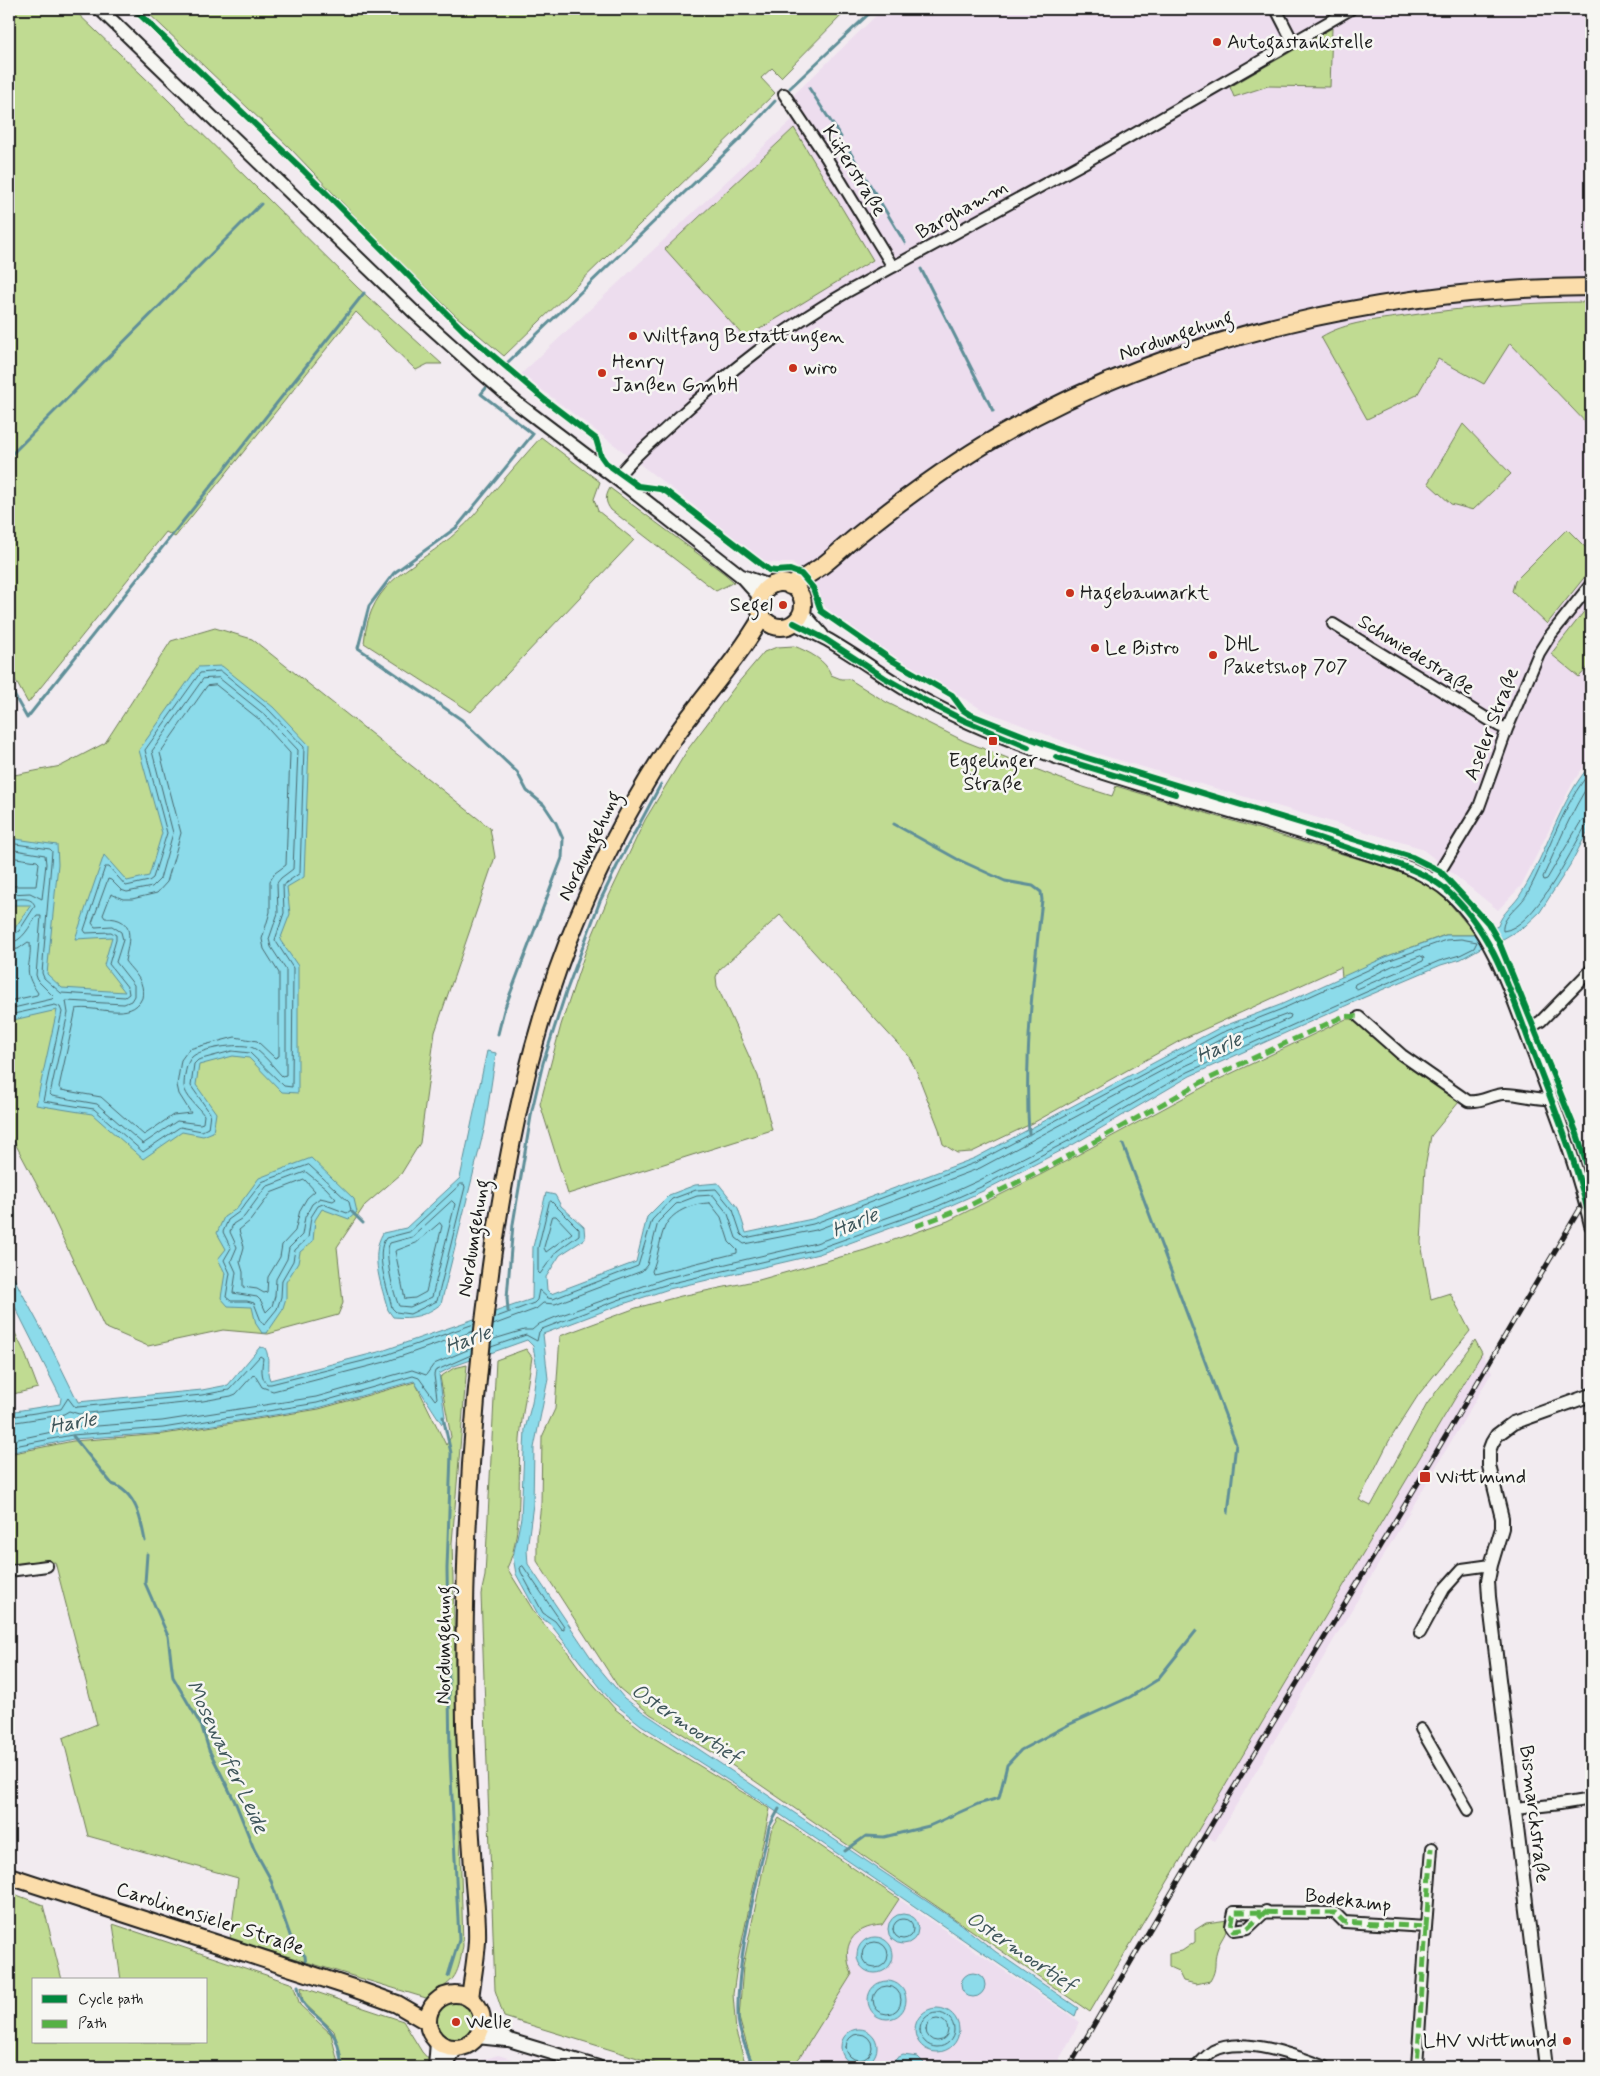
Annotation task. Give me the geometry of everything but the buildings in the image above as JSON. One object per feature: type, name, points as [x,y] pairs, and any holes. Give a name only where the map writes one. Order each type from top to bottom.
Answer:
[{"type":"main road","name":"Nordumgehung","points":[[795,590],[855,537],[933,478],[993,439],[1032,417],[1155,363],[1263,330],[1356,310],[1422,299],[1490,292],[1554,287],[1591,287]]},
{"type":"main road","points":[[784,583],[795,590],[802,600],[798,618],[780,628],[767,622],[759,610],[765,591],[784,583]]},
{"type":"main road","name":"Nordumgehung","points":[[464,1997],[477,1941],[465,1722],[465,1585],[468,1519],[485,1305],[500,1205],[519,1103],[534,1043],[560,963],[606,856],[636,798],[688,718],[767,622]]},
{"type":"main road","name":"Carolinensieler Straße","points":[[9,1876],[431,2014]]},
{"type":"main road","points":[[436,2067],[438,2042],[430,2029],[431,2014],[444,1997],[464,1997],[480,2010],[480,2030],[464,2047],[456,2048],[438,2042]]},
{"type":"main road","points":[[444,2067],[456,2048]]},
{"type":"street","points":[[100,9],[414,312],[518,404],[740,575],[765,591]]},
{"type":"street","points":[[1276,9],[1293,42]]},
{"type":"street","name":"Barghamm","points":[[616,479],[633,459],[747,358],[825,305],[1097,156],[1351,9]]},
{"type":"street","name":"Küferstraße","points":[[784,94],[826,157],[893,267]]},
{"type":"street","name":"Aseler Straße","points":[[1434,881],[1479,807],[1507,729],[1539,653],[1548,637],[1591,584]]},
{"type":"street","points":[[798,618],[885,678],[924,700],[994,734],[1105,774],[1350,848],[1411,870],[1434,881],[1463,907],[1479,928],[1494,955],[1574,1159],[1591,1226]]},
{"type":"street","name":"Schmiedestraße","points":[[1333,624],[1499,726],[1507,729]]},
{"type":"street","points":[[1525,1031],[1541,1021],[1591,970]]},
{"type":"street","points":[[1359,1016],[1402,1054],[1468,1101],[1477,1101],[1502,1094],[1551,1099]]},
{"type":"street","name":"Bismarckstraße","points":[[1546,2067],[1489,1597],[1488,1581],[1502,1528],[1502,1518],[1489,1457],[1492,1443],[1497,1435],[1513,1423],[1591,1395]]},
{"type":"street","points":[[1420,1633],[1444,1589],[1462,1569],[1491,1565]]},
{"type":"street","points":[[9,1572],[47,1566]]},
{"type":"street","points":[[1421,1728],[1468,1810]]},
{"type":"street","points":[[1515,1809],[1591,1799]]},
{"type":"street","points":[[1417,2067],[1432,1848]]},
{"type":"street","name":"Bodekamp","points":[[1266,1911],[1335,1913],[1344,1922],[1426,1927]]},
{"type":"street","points":[[480,2030],[598,2067]]},
{"type":"street","points":[[1196,2067],[1212,2052],[1223,2048],[1240,2046],[1277,2051],[1322,2066]]},
{"type":"shaded area","points":[[883,9],[1591,9],[1591,756],[1572,784],[1521,886],[1498,910],[1421,848],[1091,752],[983,710],[912,668],[839,619],[822,604],[816,585],[792,563],[766,562],[753,554],[683,497],[521,374],[794,118],[783,105]]},
{"type":"shaded area","points":[[1482,1353],[1492,1372],[1215,1841],[1197,1831]]},
{"type":"shaded area","points":[[899,1899],[1080,2022],[1055,2067],[817,2067],[800,2057],[852,1974],[847,1958],[848,1947],[852,1938],[858,1931],[882,1925]]},
{"type":"shaded area","points":[[498,2055],[538,2067],[460,2067]]},
{"type":"green space","points":[[9,9],[73,9],[358,288],[442,364],[428,364],[416,370],[356,312],[175,537],[166,532],[28,703],[9,669]]},
{"type":"green space","points":[[144,9],[848,9],[781,77],[772,68],[761,78],[775,93],[504,356],[456,316],[377,239],[290,148]]},
{"type":"green space","points":[[1332,28],[1330,87],[1268,86],[1234,97],[1230,87]]},
{"type":"green space","points":[[794,128],[873,260],[745,338],[665,249]]},
{"type":"green space","points":[[1591,302],[1591,428],[1510,343],[1484,384],[1438,359],[1417,395],[1367,419],[1321,337],[1340,328],[1362,322],[1428,313],[1521,304]]},
{"type":"green space","points":[[1463,424],[1511,474],[1473,510],[1451,504],[1428,483]]},
{"type":"green space","points":[[541,437],[600,482],[594,499],[598,511],[634,540],[471,712],[364,643],[368,621],[375,603],[386,588],[398,576],[442,544],[466,523]]},
{"type":"green space","points":[[610,488],[734,582],[716,591],[611,510],[606,499]]},
{"type":"green space","points":[[1567,529],[1591,553],[1591,569],[1547,624],[1512,591],[1515,581]]},
{"type":"green space","points":[[1586,609],[1591,614],[1591,664],[1579,677],[1551,654]]},
{"type":"green space","points":[[215,628],[252,639],[490,828],[495,857],[435,1032],[420,1143],[401,1174],[365,1205],[337,1247],[343,1303],[338,1315],[268,1334],[223,1330],[148,1346],[104,1327],[45,1200],[9,1132],[9,776],[61,766],[105,743],[171,641]]},
{"type":"green space","points":[[794,646],[821,661],[831,675],[841,679],[849,679],[886,702],[964,741],[1074,784],[1112,796],[1116,786],[1402,872],[1439,891],[1476,935],[1445,935],[1388,956],[1342,978],[1341,967],[1183,1039],[1033,1123],[972,1152],[957,1153],[943,1144],[916,1070],[908,1055],[780,915],[719,970],[716,977],[717,986],[758,1076],[772,1130],[568,1194],[540,1104],[561,1025],[585,953],[609,896],[645,820],[688,749],[737,684],[764,652],[777,647]]},
{"type":"green space","points":[[1346,1019],[1356,1019],[1406,1064],[1459,1102],[1431,1136],[1425,1168],[1421,1243],[1431,1299],[1450,1293],[1470,1331],[1419,1394],[1389,1441],[1359,1500],[1371,1506],[1427,1404],[1475,1340],[1482,1353],[1090,2012],[720,1757],[650,1714],[619,1688],[537,1561],[537,1537],[541,1504],[542,1437],[555,1409],[560,1336],[636,1308],[681,1296],[759,1280],[865,1250],[948,1221],[1044,1173],[1209,1084]]},
{"type":"green space","points":[[9,1321],[24,1351],[38,1388],[9,1395]]},
{"type":"green space","points":[[526,1349],[532,1357],[520,1440],[518,1523],[516,1540],[507,1568],[538,1618],[615,1709],[646,1733],[770,1809],[738,1960],[733,1994],[736,2032],[746,2066],[750,2056],[739,2018],[743,1966],[771,1831],[779,1818],[899,1899],[882,1925],[863,1930],[851,1940],[847,1955],[852,1974],[800,2057],[791,2067],[667,2067],[504,2017],[495,1990],[481,1594],[485,1576],[496,1360]]},
{"type":"green space","points":[[467,1365],[452,1543],[463,1946],[459,1966],[453,1978],[449,1983],[426,1998],[230,1939],[238,1878],[88,1836],[63,1738],[97,1724],[55,1562],[9,1569],[9,1454],[73,1441],[164,1434],[319,1409],[415,1382],[446,1445],[451,1437],[440,1377],[454,1368]]},
{"type":"green space","points":[[9,1892],[43,1905],[61,1978],[32,1978],[32,2044],[208,2044],[208,1978],[121,1978],[113,1924],[293,1984],[300,2005],[331,2034],[339,2067],[9,2067],[9,1986],[14,1985],[9,1967]]},
{"type":"green space","points":[[1228,1920],[1225,1933],[1217,1950],[1215,1969],[1210,1981],[1196,1984],[1183,1981],[1178,1971],[1169,1967],[1169,1954],[1182,1951],[1195,1942],[1195,1930],[1206,1923]]},
{"type":"green space","points":[[301,1987],[403,2021],[422,2052],[432,2063],[431,2067],[344,2067],[334,2031],[303,2002]]},
{"type":"green space","points":[[455,2001],[469,2007],[475,2021],[469,2035],[455,2041],[441,2035],[435,2021],[441,2007]]},
{"type":"water","points":[[222,666],[273,707],[309,745],[304,877],[287,887],[290,914],[280,940],[298,966],[298,1093],[282,1092],[249,1058],[233,1056],[199,1065],[196,1085],[216,1113],[213,1132],[203,1136],[182,1132],[143,1159],[92,1114],[36,1105],[57,1010],[9,1021],[9,933],[15,928],[31,905],[9,905],[9,865],[11,865],[9,838],[57,845],[58,864],[47,974],[62,988],[125,992],[104,965],[112,937],[75,939],[104,855],[127,881],[149,876],[162,833],[139,750],[198,667]]},
{"type":"water","name":"Harle","points":[[1591,764],[1591,825],[1570,865],[1540,912],[1525,926],[1503,939],[1500,937],[1461,959],[1441,965],[1365,997],[1190,1076],[1074,1144],[983,1191],[938,1211],[819,1254],[669,1289],[543,1334],[548,1379],[534,1448],[533,1504],[527,1550],[528,1564],[594,1662],[624,1698],[643,1712],[955,1920],[996,1952],[1078,2008],[1075,2016],[759,1800],[641,1725],[611,1701],[551,1625],[539,1616],[516,1574],[513,1557],[521,1518],[525,1429],[532,1403],[537,1368],[533,1346],[527,1340],[454,1366],[439,1374],[445,1417],[442,1424],[414,1381],[318,1408],[163,1433],[73,1439],[9,1453],[9,1412],[60,1404],[61,1398],[9,1295],[9,1269],[78,1402],[202,1390],[228,1385],[260,1347],[265,1348],[267,1352],[270,1380],[382,1351],[532,1299],[533,1247],[546,1193],[555,1195],[561,1206],[584,1227],[585,1239],[560,1255],[546,1277],[547,1290],[551,1294],[636,1262],[647,1217],[669,1195],[695,1185],[718,1183],[738,1208],[746,1233],[812,1219],[975,1158],[1219,1028],[1280,1005],[1388,956],[1446,935],[1476,935],[1498,926],[1502,917],[1519,897],[1539,860],[1570,794]]},
{"type":"water","points":[[487,1051],[496,1053],[485,1126],[441,1304],[418,1316],[407,1318],[393,1317],[388,1310],[380,1282],[377,1261],[379,1242],[383,1233],[406,1228],[460,1178]]},
{"type":"water","points":[[311,1158],[354,1199],[357,1212],[349,1219],[322,1209],[315,1220],[313,1241],[300,1252],[298,1263],[286,1282],[286,1298],[282,1311],[267,1333],[262,1333],[256,1324],[252,1307],[228,1306],[221,1298],[225,1273],[218,1259],[226,1249],[217,1233],[224,1217],[236,1209],[259,1178]]},
{"type":"water","points":[[903,1914],[913,1919],[918,1929],[913,1939],[903,1944],[893,1939],[888,1929],[893,1919]]},
{"type":"water","points":[[875,1937],[888,1942],[893,1955],[888,1968],[875,1973],[862,1968],[857,1955],[862,1942]]},
{"type":"water","points":[[973,1973],[982,1976],[985,1985],[982,1994],[973,1997],[964,1994],[961,1985],[964,1976]]},
{"type":"water","points":[[887,1981],[900,1987],[906,2000],[900,2013],[887,2019],[874,2013],[868,2000],[874,1987]]},
{"type":"water","points":[[941,2008],[953,2014],[958,2022],[958,2038],[953,2046],[945,2051],[933,2052],[921,2046],[916,2038],[915,2026],[921,2014],[929,2009]]},
{"type":"water","points":[[859,2029],[866,2030],[872,2034],[876,2040],[876,2054],[872,2060],[866,2064],[859,2065],[852,2064],[846,2060],[842,2054],[841,2047],[842,2040],[846,2034],[852,2030]]},
{"type":"water","points":[[903,2055],[918,2057],[928,2067],[889,2067],[897,2058]]},
{"type":"waterway","points":[[790,88],[874,9]]},
{"type":"waterway","points":[[809,88],[841,137]]},
{"type":"waterway","points":[[507,363],[740,139],[775,101]]},
{"type":"waterway","points":[[850,152],[905,243]]},
{"type":"waterway","points":[[9,457],[261,204]]},
{"type":"waterway","points":[[921,269],[993,411]]},
{"type":"waterway","points":[[9,686],[27,718],[364,293]]},
{"type":"waterway","points":[[486,388],[481,394],[533,434],[457,527],[394,573],[369,606],[358,648],[462,720],[517,772],[527,791],[544,805],[556,823],[563,839],[562,858],[504,1010],[498,1034]]},
{"type":"waterway","points":[[508,1311],[507,1298],[513,1224],[532,1110],[543,1063],[566,992],[600,901],[661,784]]},
{"type":"waterway","points":[[894,824],[957,859],[1005,881],[1033,886],[1041,892],[1042,900],[1029,1046],[1029,1134]]},
{"type":"waterway","points":[[1123,1144],[1236,1444],[1228,1513]]},
{"type":"waterway","points":[[352,1212],[363,1223]]},
{"type":"waterway","points":[[443,1417],[451,1453],[447,1569],[450,1756],[459,1940],[448,1976]]},
{"type":"waterway","name":"Mosewarfer Leide","points":[[73,1436],[112,1484],[127,1493],[132,1500],[142,1524],[145,1541]]},
{"type":"waterway","name":"Mosewarfer Leide","points":[[147,1554],[145,1583],[168,1636],[173,1677],[202,1727],[209,1750],[236,1804],[254,1849],[270,1878],[292,1941],[305,1956],[306,1966]]},
{"type":"waterway","points":[[845,1851],[866,1836],[884,1837],[929,1826],[978,1804],[999,1798],[1007,1765],[1021,1750],[1068,1725],[1130,1697],[1157,1680],[1196,1631]]},
{"type":"waterway","points":[[754,2067],[738,2022],[740,1970],[748,1922],[769,1827],[779,1809]]},
{"type":"waterway","name":"Mosewarfer Leide","points":[[298,1986],[300,1995],[307,2007],[327,2026],[334,2037],[339,2049],[342,2067]]},
{"type":"railway","points":[[1069,2067],[1213,1822],[1415,1488],[1591,1190]]},
{"type":"marked path","points":[[916,1226],[964,1208],[1045,1169],[1204,1081],[1344,1016],[1359,1017]]},
{"type":"marked path","points":[[1426,1927],[1432,1848]]},
{"type":"marked path","points":[[1266,1911],[1248,1928],[1234,1930],[1231,1926],[1234,1912],[1335,1913],[1344,1922],[1426,1927],[1417,2067]]},
{"type":"cycle path","points":[[134,9],[303,170],[464,331],[545,400],[596,439],[601,456],[606,463],[638,486],[660,489],[667,492],[769,570],[790,570],[801,574],[813,588],[821,611],[893,661],[952,695],[963,710],[969,714],[1045,744],[1412,857],[1440,871],[1488,923],[1499,942],[1577,1134],[1591,1178]]},
{"type":"cycle path","points":[[794,623],[825,639],[885,678],[924,700],[963,720],[1028,747]]},
{"type":"cycle path","points":[[1056,757],[1175,794]]},
{"type":"cycle path","points":[[1307,834],[1400,865],[1427,877],[1444,888],[1462,905],[1477,925],[1489,945],[1510,991],[1567,1142],[1591,1225]]},
{"type":"place","name":"Autogastankstelle","points":[[1217,42]]},
{"type":"place","name":"Wiltfang Bestattungen","points":[[633,336]]},
{"type":"place","name":"wiro","points":[[793,368]]},
{"type":"place","name":"Henry Janßen GmbH","points":[[602,373]]},
{"type":"place","name":"Hagebaumarkt","points":[[1070,593]]},
{"type":"place","name":"Segel","points":[[783,605]]},
{"type":"place","name":"Le Bistro","points":[[1095,648]]},
{"type":"place","name":"DHL Paketshop 707","points":[[1213,655]]},
{"type":"place","name":"Eggelinger Straße","points":[[993,741]]},
{"type":"place","name":"Wittmund","points":[[1425,1477]]},
{"type":"place","name":"Welle","points":[[456,2022]]},
{"type":"place","name":"LHV Wittmund","points":[[1567,2041]]},
{"type":"water label","name":"Ostermoortief","points":[[686,1724]]},
{"type":"water label","name":"Ostermoortief","points":[[1021,1952]]}]
